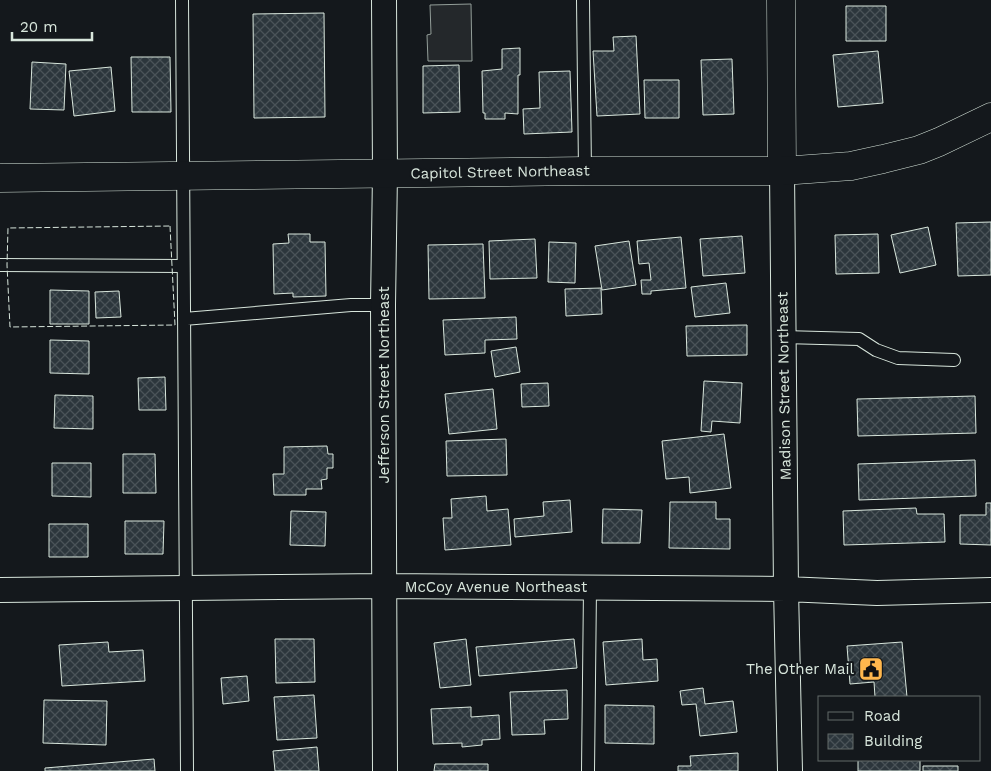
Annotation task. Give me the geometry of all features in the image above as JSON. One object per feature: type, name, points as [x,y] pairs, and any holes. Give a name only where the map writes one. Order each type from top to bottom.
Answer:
[{"type":"main road","name":"Madison Street Northeast","points":[[780,0],[782,171]]},
{"type":"main road","name":"Capitol Street Northeast","points":[[0,178],[585,171],[782,171],[851,166],[919,150],[991,117]]},
{"type":"street","name":"Jefferson Street Northeast","points":[[384,0],[385,771]]},
{"type":"street","name":"Madison Street Northeast","points":[[782,171],[786,588],[790,771]]},
{"type":"street","name":"McCoy Avenue Northeast","points":[[0,590],[385,586],[786,588],[877,593],[991,590]]},
{"type":"lane","points":[[182,0],[187,771]]},
{"type":"lane","points":[[583,0],[585,171]]},
{"type":"lane","points":[[0,265],[183,266]]},
{"type":"lane","points":[[184,319],[351,305],[384,305]]},
{"type":"lane","points":[[783,337],[859,338],[876,350],[898,358],[954,360]]},
{"type":"lane","points":[[588,771],[590,588]]},
{"type":"shaded area","points":[[471,4],[472,61],[428,61],[427,35],[431,34],[430,5]]},
{"type":"building","points":[[846,6],[886,6],[886,41],[846,41]]},
{"type":"building","points":[[324,13],[325,117],[254,118],[253,14]]},
{"type":"building","points":[[636,36],[640,114],[597,116],[593,51],[614,51],[613,37]]},
{"type":"building","points":[[520,48],[518,114],[505,113],[505,119],[485,119],[485,113],[483,113],[482,71],[502,69],[502,49]]},
{"type":"building","points":[[878,51],[883,103],[838,107],[833,55]]},
{"type":"building","points":[[131,57],[170,57],[171,112],[132,112]]},
{"type":"building","points":[[732,59],[734,114],[703,115],[701,60]]},
{"type":"building","points":[[32,62],[66,64],[64,110],[30,109]]},
{"type":"building","points":[[459,65],[460,112],[423,113],[423,66]]},
{"type":"building","points":[[111,67],[115,111],[74,116],[69,71]]},
{"type":"building","points":[[570,71],[572,132],[524,134],[523,109],[540,108],[539,72]]},
{"type":"building","points":[[644,80],[679,80],[679,118],[645,118]]},
{"type":"building","points":[[991,222],[991,275],[958,276],[956,223]]},
{"type":"building","points":[[928,227],[936,265],[900,273],[891,235]]},
{"type":"building","points":[[288,234],[310,234],[310,242],[325,242],[326,296],[293,297],[293,293],[274,294],[273,244],[289,243]]},
{"type":"building","points":[[878,234],[879,273],[836,274],[835,235]]},
{"type":"building","points":[[742,236],[745,273],[703,276],[700,239]]},
{"type":"building","points":[[681,237],[686,288],[651,291],[651,294],[642,294],[641,280],[651,280],[649,263],[639,264],[637,241]]},
{"type":"building","points":[[535,239],[537,278],[490,279],[489,241]]},
{"type":"building","points":[[629,241],[636,285],[602,290],[595,246]]},
{"type":"building","points":[[549,242],[576,243],[575,283],[548,282]]},
{"type":"building","points":[[483,244],[485,298],[429,299],[428,245]]},
{"type":"building","points":[[726,283],[730,313],[695,317],[691,287]]},
{"type":"building","points":[[601,288],[602,314],[566,316],[565,289]]},
{"type":"building","points":[[50,290],[89,291],[89,324],[50,324]]},
{"type":"building","points":[[119,291],[121,317],[96,318],[95,292]]},
{"type":"building","points":[[516,317],[517,339],[485,340],[485,353],[445,355],[443,320]]},
{"type":"building","points":[[747,325],[747,355],[687,356],[686,326]]},
{"type":"building","points":[[50,340],[89,341],[89,374],[50,373]]},
{"type":"building","points":[[516,347],[520,372],[495,377],[491,351]]},
{"type":"building","points":[[165,377],[166,410],[139,410],[138,378]]},
{"type":"building","points":[[704,381],[742,383],[740,423],[712,421],[711,432],[701,431]]},
{"type":"building","points":[[548,383],[549,406],[522,407],[521,384]]},
{"type":"building","points":[[493,389],[497,429],[449,434],[445,394]]},
{"type":"building","points":[[55,395],[93,396],[93,429],[54,428]]},
{"type":"building","points":[[975,396],[976,433],[858,436],[857,399]]},
{"type":"building","points":[[724,434],[731,488],[690,493],[689,477],[666,479],[662,441]]},
{"type":"building","points":[[506,439],[507,475],[447,476],[446,441]]},
{"type":"building","points":[[327,446],[328,454],[333,454],[333,468],[327,468],[327,479],[321,480],[322,489],[306,489],[306,495],[274,495],[273,474],[284,474],[284,447]]},
{"type":"building","points":[[123,454],[155,454],[156,493],[123,493]]},
{"type":"building","points":[[975,460],[976,496],[859,500],[858,464]]},
{"type":"building","points":[[52,463],[91,463],[91,497],[52,496]]},
{"type":"building","points":[[486,496],[487,511],[508,509],[511,545],[445,550],[443,518],[452,518],[451,499]]},
{"type":"building","points":[[570,500],[572,532],[515,537],[514,519],[544,516],[543,502]]},
{"type":"building","points":[[670,502],[716,502],[716,519],[730,519],[730,549],[669,548]]},
{"type":"building","points":[[986,503],[991,503],[991,545],[960,544],[960,515],[986,515]]},
{"type":"building","points":[[916,508],[917,514],[944,514],[945,542],[844,545],[843,511]]},
{"type":"building","points":[[603,509],[642,510],[640,543],[602,543]]},
{"type":"building","points":[[291,511],[326,512],[325,546],[290,545]]},
{"type":"building","points":[[125,521],[164,521],[163,554],[125,554]]},
{"type":"building","points":[[49,524],[88,524],[88,557],[49,557]]},
{"type":"building","points":[[275,639],[314,639],[315,682],[276,683]]},
{"type":"building","points":[[466,639],[471,685],[440,688],[434,643]]},
{"type":"building","points":[[574,639],[577,668],[479,676],[476,647]]},
{"type":"building","points":[[642,639],[643,660],[657,659],[658,681],[606,685],[603,642]]},
{"type":"building","points":[[108,642],[109,652],[143,650],[145,681],[62,686],[59,645]]},
{"type":"building","points":[[902,642],[907,696],[875,696],[874,682],[850,684],[847,646]]},
{"type":"building","points":[[247,676],[249,701],[223,704],[221,678]]},
{"type":"building","points":[[703,688],[705,704],[733,701],[737,732],[700,736],[696,704],[682,705],[680,691]]},
{"type":"building","points":[[567,690],[568,719],[544,720],[545,734],[512,735],[510,692]]},
{"type":"building","points":[[314,695],[317,738],[277,740],[274,697]]},
{"type":"building","points":[[44,700],[107,701],[106,745],[43,743]]},
{"type":"building","points":[[605,705],[654,706],[654,744],[605,743]]},
{"type":"building","points":[[471,707],[471,717],[499,715],[500,739],[482,740],[482,745],[462,747],[462,743],[433,744],[431,709]]},
{"type":"building","points":[[317,747],[319,771],[275,771],[273,751]]},
{"type":"building","points":[[738,753],[738,771],[678,771],[678,766],[691,766],[690,756]]},
{"type":"building","points":[[154,759],[155,771],[45,771],[45,768]]},
{"type":"building","points":[[858,761],[920,761],[920,771],[858,771]]},
{"type":"building","points":[[435,764],[488,764],[488,771],[434,771]]},
{"type":"building","points":[[923,766],[958,766],[958,771],[923,771]]},
{"type":"fence","points":[[170,226],[175,325],[10,327],[7,265],[8,228],[170,226]]},
{"type":"place","name":"The Other Mail","points":[[871,669]]}]
